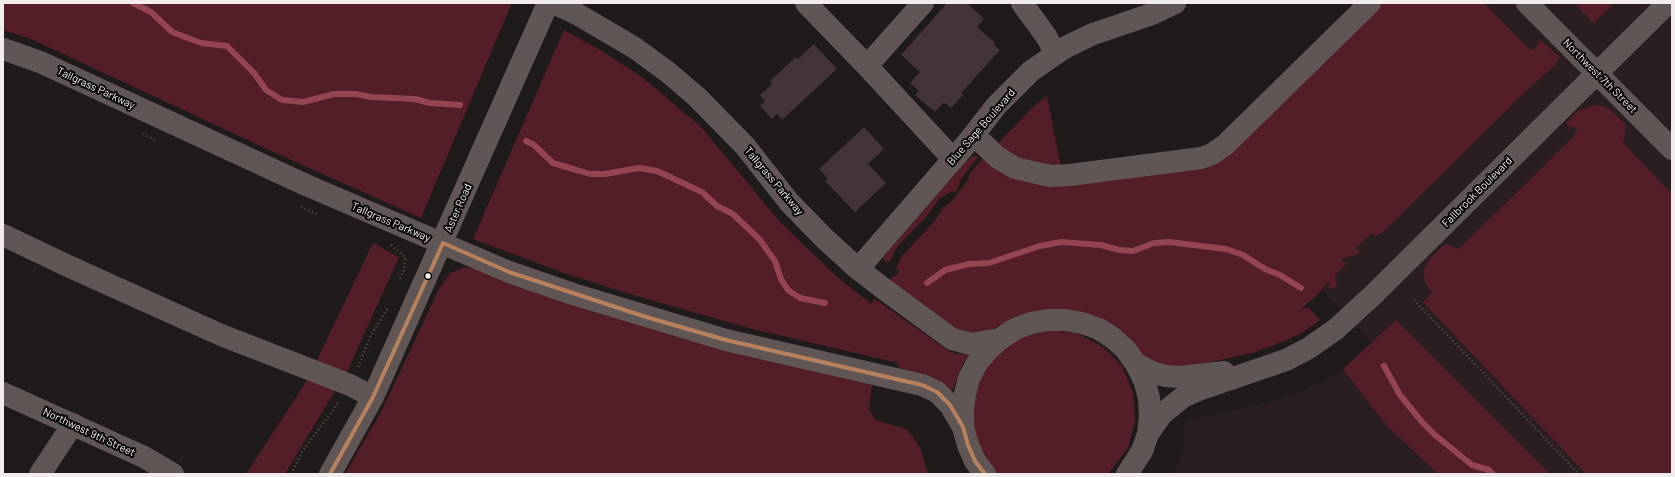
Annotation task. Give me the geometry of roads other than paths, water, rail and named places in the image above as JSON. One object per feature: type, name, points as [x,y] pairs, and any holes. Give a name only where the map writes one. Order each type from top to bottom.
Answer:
[{"type":"street","name":"Aster Road","points":[[330,474],[373,397],[443,243],[548,3]]},
{"type":"street","name":"Tallgrass Parkway","points":[[552,3],[583,17],[635,48],[669,73],[697,97],[745,146],[789,202],[824,238],[858,269],[952,339],[971,344],[1000,338]]},
{"type":"street","points":[[806,3],[953,159]]},
{"type":"street","points":[[867,66],[923,3]]},
{"type":"street","points":[[1022,3],[1046,36],[1056,54]]},
{"type":"street","name":"Blue Sage Boulevard","points":[[858,269],[1011,90],[1031,71],[1056,54],[1093,34],[1152,14],[1175,3]]},
{"type":"street","points":[[974,135],[997,157],[1015,168],[1050,176],[1070,176],[1201,158],[1212,154],[1225,145],[1370,3]]},
{"type":"street","name":"Northwest 7th Street","points":[[1527,3],[1672,149]]},
{"type":"street","name":"Fallbrook Boulevard","points":[[1148,434],[1162,414],[1183,397],[1201,389],[1295,356],[1323,339],[1348,318],[1668,3]]},
{"type":"street","name":"Tallgrass Parkway","points":[[3,49],[40,62],[306,185],[396,225],[443,243],[509,272],[646,317],[726,340],[922,385],[937,392],[950,405],[963,427]]},
{"type":"street","points":[[3,235],[221,335],[350,385],[373,397]]},
{"type":"street","points":[[985,474],[975,461],[963,427],[962,410],[964,394],[969,378],[977,363],[1000,338],[1015,329],[1031,323],[1048,320],[1077,322],[1099,329],[1113,338],[1126,350],[1136,364],[1144,380],[1149,398],[1150,416],[1148,434],[1142,451],[1127,474]]},
{"type":"street","name":"Fallbrook Boulevard","points":[[1136,364],[1154,373],[1180,377],[1274,364]]},
{"type":"street","name":"Northwest 9th Street","points":[[3,394],[144,457],[173,474]]},
{"type":"street","points":[[40,474],[73,424]]},
{"type":"waterway","points":[[133,3],[151,12],[172,32],[201,43],[227,46],[254,73],[266,90],[282,100],[303,102],[334,94],[356,94],[371,97],[415,99],[430,103],[460,105]]},
{"type":"waterway","points":[[526,141],[534,145],[553,163],[590,174],[605,174],[639,168],[657,171],[702,192],[717,206],[733,214],[760,240],[775,261],[781,279],[788,290],[800,298],[825,303]]},
{"type":"waterway","points":[[927,283],[945,270],[969,264],[989,263],[1040,246],[1061,242],[1101,245],[1119,250],[1133,251],[1154,243],[1169,242],[1226,249],[1243,255],[1265,269],[1280,275],[1301,288]]},
{"type":"waterway","points":[[1384,366],[1400,395],[1422,422],[1435,435],[1472,465],[1489,470],[1493,474]]}]
